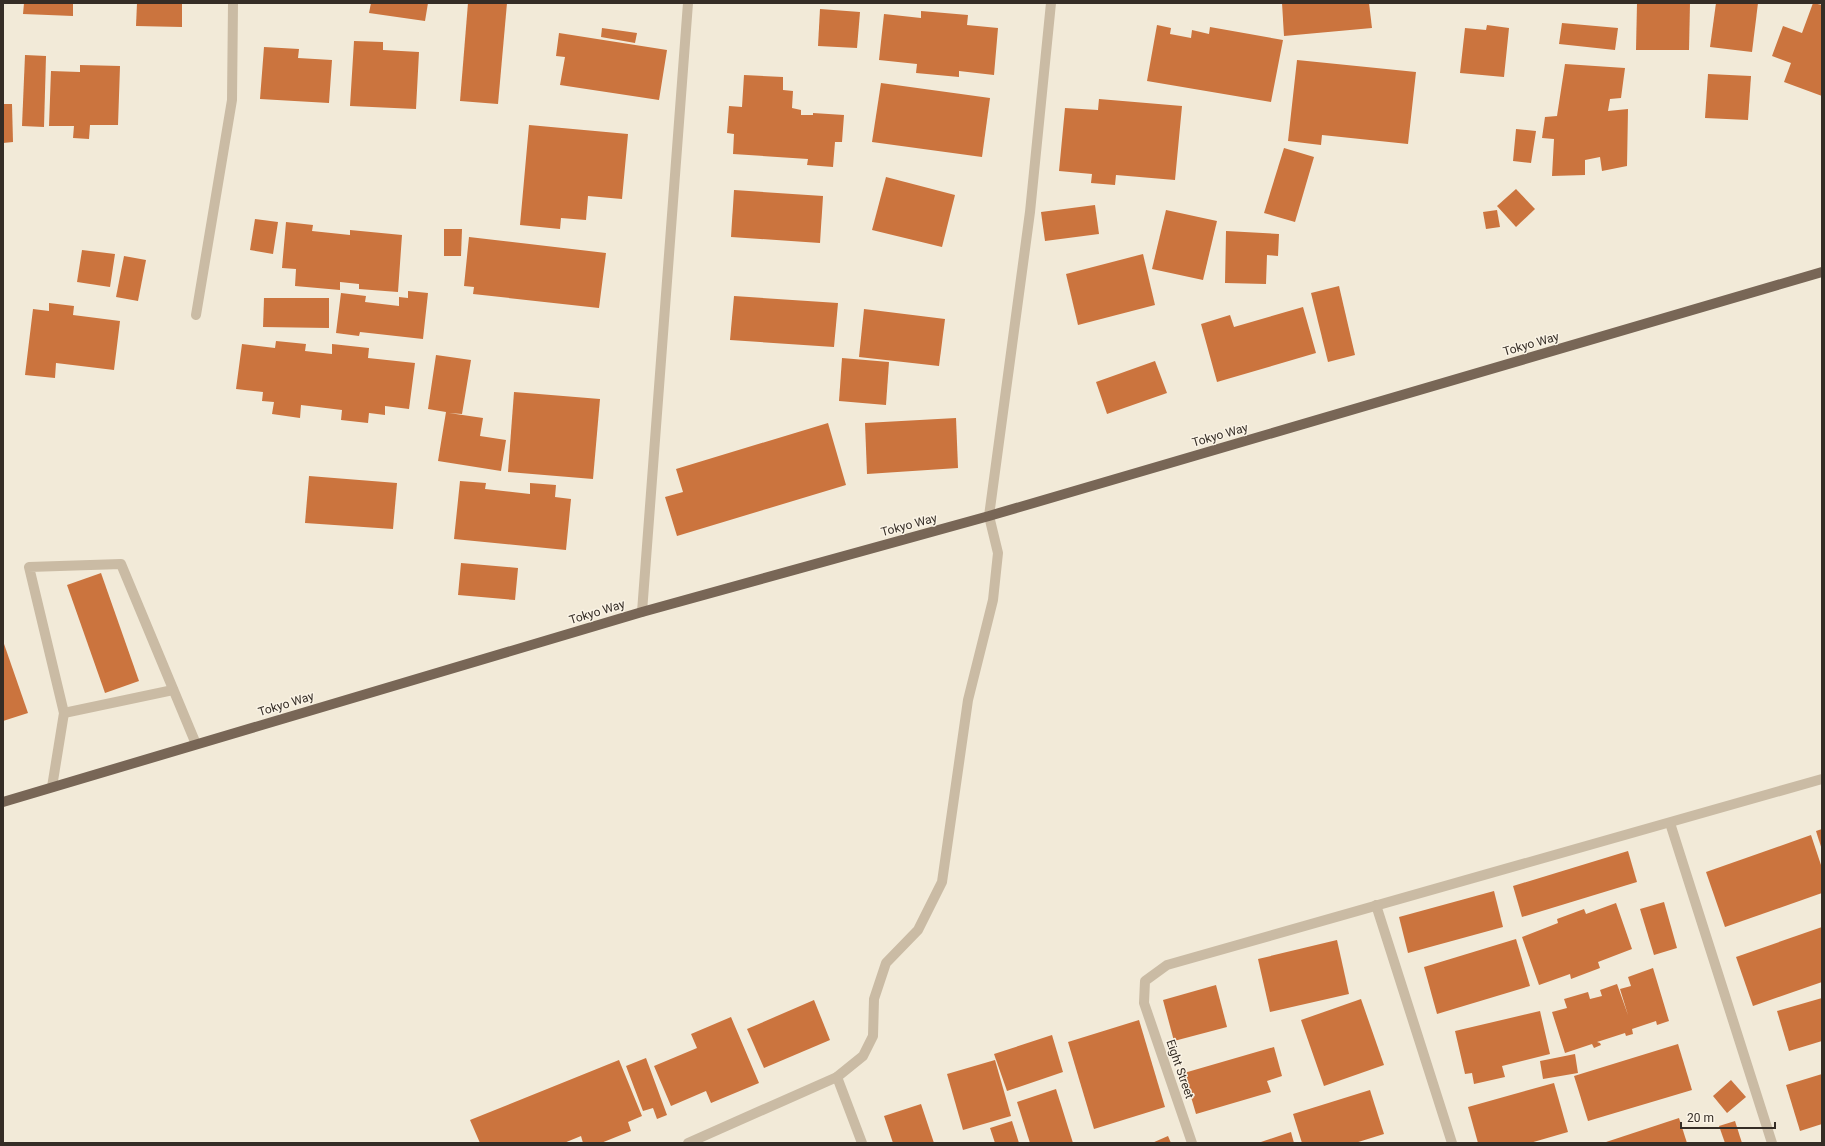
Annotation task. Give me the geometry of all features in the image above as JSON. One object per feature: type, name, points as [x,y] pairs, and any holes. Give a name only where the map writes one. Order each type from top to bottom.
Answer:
[{"type":"main road","name":"Tokyo Way","points":[[3,802],[642,612],[989,516],[1822,272]]},
{"type":"street","points":[[196,315],[232,100],[233,3]]},
{"type":"street","points":[[642,612],[688,3]]},
{"type":"street","points":[[688,1143],[837,1076],[863,1056],[873,1036],[874,999],[886,963],[918,930],[942,882],[968,700],[993,600],[998,553],[989,516],[1030,212],[1051,3]]},
{"type":"street","points":[[52,787],[64,713],[29,567],[120,564],[196,744]]},
{"type":"street","points":[[64,713],[173,690]]},
{"type":"street","points":[[1452,1143],[1376,905],[1822,779]]},
{"type":"street","points":[[1670,823],[1772,1143]]},
{"type":"street","name":"Eight Street","points":[[1192,1143],[1144,1003],[1146,981],[1167,965],[1376,905]]},
{"type":"street","points":[[837,1076],[862,1143]]},
{"type":"building","points":[[24,3],[73,3],[73,16],[23,14]]},
{"type":"building","points":[[137,3],[182,3],[182,27],[136,26]]},
{"type":"building","points":[[371,3],[428,3],[425,21],[369,13]]},
{"type":"building","points":[[468,3],[507,3],[498,104],[460,101]]},
{"type":"building","points":[[1282,3],[1369,3],[1372,28],[1284,36]]},
{"type":"building","points":[[1637,3],[1690,3],[1689,50],[1636,50]]},
{"type":"building","points":[[1716,3],[1758,3],[1752,52],[1710,47]]},
{"type":"building","points":[[1813,3],[1822,5],[1822,96],[1784,82],[1791,63],[1772,56],[1783,26],[1802,33]]},
{"type":"building","points":[[820,9],[860,12],[857,48],[818,46]]},
{"type":"building","points":[[921,11],[968,15],[967,25],[998,28],[994,75],[959,71],[959,77],[916,73],[917,64],[879,60],[884,14],[921,18]]},
{"type":"building","points":[[1562,23],[1618,28],[1615,50],[1559,44]]},
{"type":"building","points":[[1157,25],[1171,28],[1170,34],[1191,38],[1192,30],[1209,34],[1210,27],[1283,40],[1271,102],[1147,81]]},
{"type":"building","points":[[1487,25],[1509,28],[1504,77],[1460,73],[1465,28],[1486,30]]},
{"type":"building","points":[[602,28],[637,33],[635,43],[601,37]]},
{"type":"building","points":[[559,33],[667,50],[659,100],[560,85],[565,57],[556,56]]},
{"type":"building","points":[[354,41],[383,42],[383,50],[419,52],[416,109],[350,106]]},
{"type":"building","points":[[264,47],[299,49],[298,58],[332,60],[329,103],[260,99]]},
{"type":"building","points":[[25,55],[46,56],[44,127],[22,126]]},
{"type":"building","points":[[1297,60],[1416,72],[1408,144],[1322,135],[1321,145],[1288,141]]},
{"type":"building","points":[[1565,64],[1625,68],[1621,98],[1610,99],[1608,111],[1628,109],[1627,166],[1602,171],[1600,157],[1585,160],[1585,175],[1552,176],[1554,139],[1542,138],[1545,117],[1557,116]]},
{"type":"building","points":[[80,65],[120,66],[118,125],[90,125],[89,139],[73,138],[74,126],[49,126],[51,71],[80,72]]},
{"type":"building","points":[[1708,74],[1751,76],[1748,120],[1705,118]]},
{"type":"building","points":[[744,75],[783,77],[783,90],[793,91],[792,108],[801,110],[801,115],[813,115],[813,113],[844,115],[842,142],[835,142],[833,167],[807,165],[808,159],[733,154],[734,134],[727,133],[729,106],[742,107]]},
{"type":"building","points":[[881,83],[990,98],[982,157],[872,142]]},
{"type":"building","points":[[1099,99],[1182,106],[1175,180],[1116,175],[1115,185],[1091,183],[1092,174],[1059,171],[1065,108],[1098,110]]},
{"type":"building","points":[[3,104],[12,104],[13,142],[3,143]]},
{"type":"building","points":[[529,125],[628,134],[622,199],[588,196],[586,220],[561,218],[560,229],[520,225]]},
{"type":"building","points":[[1516,129],[1536,131],[1531,163],[1513,161]]},
{"type":"building","points":[[1284,148],[1314,157],[1295,222],[1264,213]]},
{"type":"building","points":[[886,177],[955,195],[942,247],[872,230]]},
{"type":"building","points":[[1516,189],[1535,209],[1516,227],[1497,206]]},
{"type":"building","points":[[734,190],[823,196],[820,243],[731,237]]},
{"type":"building","points":[[1095,205],[1099,234],[1045,241],[1041,212]]},
{"type":"building","points":[[1166,210],[1217,221],[1203,280],[1152,269]]},
{"type":"building","points":[[1497,210],[1500,227],[1486,229],[1483,212]]},
{"type":"building","points":[[255,219],[278,222],[273,254],[250,250]]},
{"type":"building","points":[[286,222],[313,225],[312,231],[350,235],[350,230],[402,235],[398,292],[359,289],[359,284],[340,282],[340,290],[295,286],[296,269],[282,268]]},
{"type":"building","points":[[444,229],[462,229],[461,256],[444,256]]},
{"type":"building","points":[[1226,231],[1279,234],[1278,256],[1267,255],[1266,284],[1225,283]]},
{"type":"building","points":[[469,237],[606,253],[599,308],[473,294],[474,287],[464,286]]},
{"type":"building","points":[[82,250],[115,254],[110,287],[77,282]]},
{"type":"building","points":[[1143,254],[1155,305],[1078,325],[1066,274]]},
{"type":"building","points":[[124,256],[146,260],[138,301],[116,297]]},
{"type":"building","points":[[1339,286],[1355,355],[1328,362],[1311,293]]},
{"type":"building","points":[[408,291],[428,293],[423,339],[360,332],[359,336],[336,333],[341,293],[366,296],[365,302],[399,306],[399,297],[408,298]]},
{"type":"building","points":[[734,296],[838,303],[834,347],[730,340]]},
{"type":"building","points":[[264,298],[329,298],[329,328],[263,327]]},
{"type":"building","points":[[49,303],[74,306],[73,315],[120,321],[114,370],[56,363],[55,378],[25,375],[33,309],[49,311]]},
{"type":"building","points":[[1303,307],[1316,353],[1217,382],[1201,324],[1230,315],[1234,327]]},
{"type":"building","points":[[864,309],[945,319],[939,366],[859,357]]},
{"type":"building","points":[[276,341],[306,344],[305,351],[332,354],[332,344],[369,348],[368,358],[415,363],[409,409],[385,406],[385,415],[369,413],[368,423],[341,420],[342,410],[301,405],[300,418],[272,414],[274,402],[262,401],[263,392],[236,389],[242,344],[275,348]]},
{"type":"building","points":[[436,355],[471,360],[462,414],[449,413],[483,418],[480,436],[506,440],[501,471],[438,461],[446,412],[428,409]]},
{"type":"building","points":[[842,358],[889,362],[886,405],[839,401]]},
{"type":"building","points":[[1155,361],[1167,393],[1107,414],[1096,382]]},
{"type":"building","points":[[514,392],[600,399],[593,479],[508,472]]},
{"type":"building","points":[[956,418],[958,468],[867,474],[865,423]]},
{"type":"building","points":[[828,423],[846,485],[677,536],[665,497],[683,492],[676,469]]},
{"type":"building","points":[[309,476],[397,483],[393,529],[305,523]]},
{"type":"building","points":[[460,481],[486,483],[485,489],[530,494],[530,483],[556,485],[555,497],[571,499],[566,550],[454,539]]},
{"type":"building","points":[[461,563],[518,568],[515,600],[458,595]]},
{"type":"building","points":[[101,573],[139,681],[105,693],[67,585]]},
{"type":"building","points":[[3,641],[28,713],[3,721]]},
{"type":"building","points":[[1822,829],[1822,850],[1816,831]]},
{"type":"building","points":[[1811,835],[1822,868],[1822,893],[1725,927],[1706,872]]},
{"type":"building","points":[[1628,851],[1637,882],[1522,917],[1513,886]]},
{"type":"building","points":[[1494,891],[1503,927],[1408,953],[1399,917]]},
{"type":"building","points":[[1664,902],[1677,948],[1654,955],[1640,909]]},
{"type":"building","points":[[1616,903],[1632,949],[1598,962],[1600,968],[1571,979],[1570,974],[1539,985],[1522,937],[1558,923],[1557,919],[1584,909],[1586,914]]},
{"type":"building","points":[[1822,927],[1822,982],[1753,1006],[1736,957]]},
{"type":"building","points":[[1516,939],[1530,986],[1437,1014],[1424,967]]},
{"type":"building","points":[[1337,940],[1349,994],[1270,1012],[1258,959]]},
{"type":"building","points":[[1653,968],[1669,1021],[1657,1025],[1656,1021],[1632,1029],[1633,1034],[1626,1036],[1625,1033],[1597,1042],[1601,1045],[1594,1048],[1592,1044],[1565,1053],[1552,1012],[1567,1008],[1564,999],[1588,992],[1590,999],[1602,996],[1600,990],[1617,984],[1628,1015],[1620,989],[1631,986],[1628,977]]},
{"type":"building","points":[[1216,985],[1227,1027],[1174,1041],[1163,1000]]},
{"type":"building","points":[[1822,998],[1822,1041],[1789,1051],[1777,1011]]},
{"type":"building","points":[[1361,999],[1384,1065],[1324,1086],[1301,1020]]},
{"type":"building","points":[[814,1000],[830,1040],[764,1068],[747,1029]]},
{"type":"building","points":[[1540,1011],[1550,1054],[1502,1066],[1505,1077],[1474,1084],[1472,1073],[1465,1074],[1455,1031]]},
{"type":"building","points":[[731,1017],[759,1083],[711,1103],[706,1091],[671,1106],[654,1066],[697,1048],[691,1034]]},
{"type":"building","points":[[1139,1020],[1165,1107],[1094,1129],[1068,1042]]},
{"type":"building","points":[[1052,1035],[1063,1072],[1007,1091],[994,1054]]},
{"type":"building","points":[[1678,1044],[1692,1090],[1588,1121],[1574,1076]]},
{"type":"building","points":[[1274,1047],[1282,1076],[1267,1081],[1271,1092],[1196,1114],[1184,1073]]},
{"type":"building","points":[[1575,1054],[1578,1073],[1543,1079],[1540,1061]]},
{"type":"building","points":[[646,1058],[667,1115],[657,1119],[653,1108],[643,1111],[626,1066]]},
{"type":"building","points":[[619,1060],[642,1116],[628,1122],[631,1131],[601,1143],[583,1143],[581,1136],[564,1143],[480,1143],[470,1120]]},
{"type":"building","points":[[995,1060],[1011,1116],[963,1130],[947,1074]]},
{"type":"building","points":[[1822,1074],[1822,1124],[1800,1131],[1786,1085]]},
{"type":"building","points":[[1731,1080],[1746,1097],[1727,1113],[1713,1096]]},
{"type":"building","points":[[1554,1083],[1568,1132],[1530,1143],[1478,1143],[1468,1107]]},
{"type":"building","points":[[1056,1089],[1073,1143],[1030,1143],[1017,1102]]},
{"type":"building","points":[[1370,1090],[1384,1134],[1355,1143],[1302,1143],[1293,1114]]},
{"type":"building","points":[[921,1104],[934,1143],[893,1143],[884,1116]]},
{"type":"building","points":[[1679,1118],[1687,1143],[1603,1143]]},
{"type":"building","points":[[1012,1121],[1019,1143],[995,1143],[990,1128]]},
{"type":"building","points":[[1735,1121],[1742,1143],[1725,1143],[1719,1126]]},
{"type":"building","points":[[1291,1132],[1294,1143],[1258,1143]]},
{"type":"building","points":[[1168,1136],[1171,1143],[1152,1143]]}]
